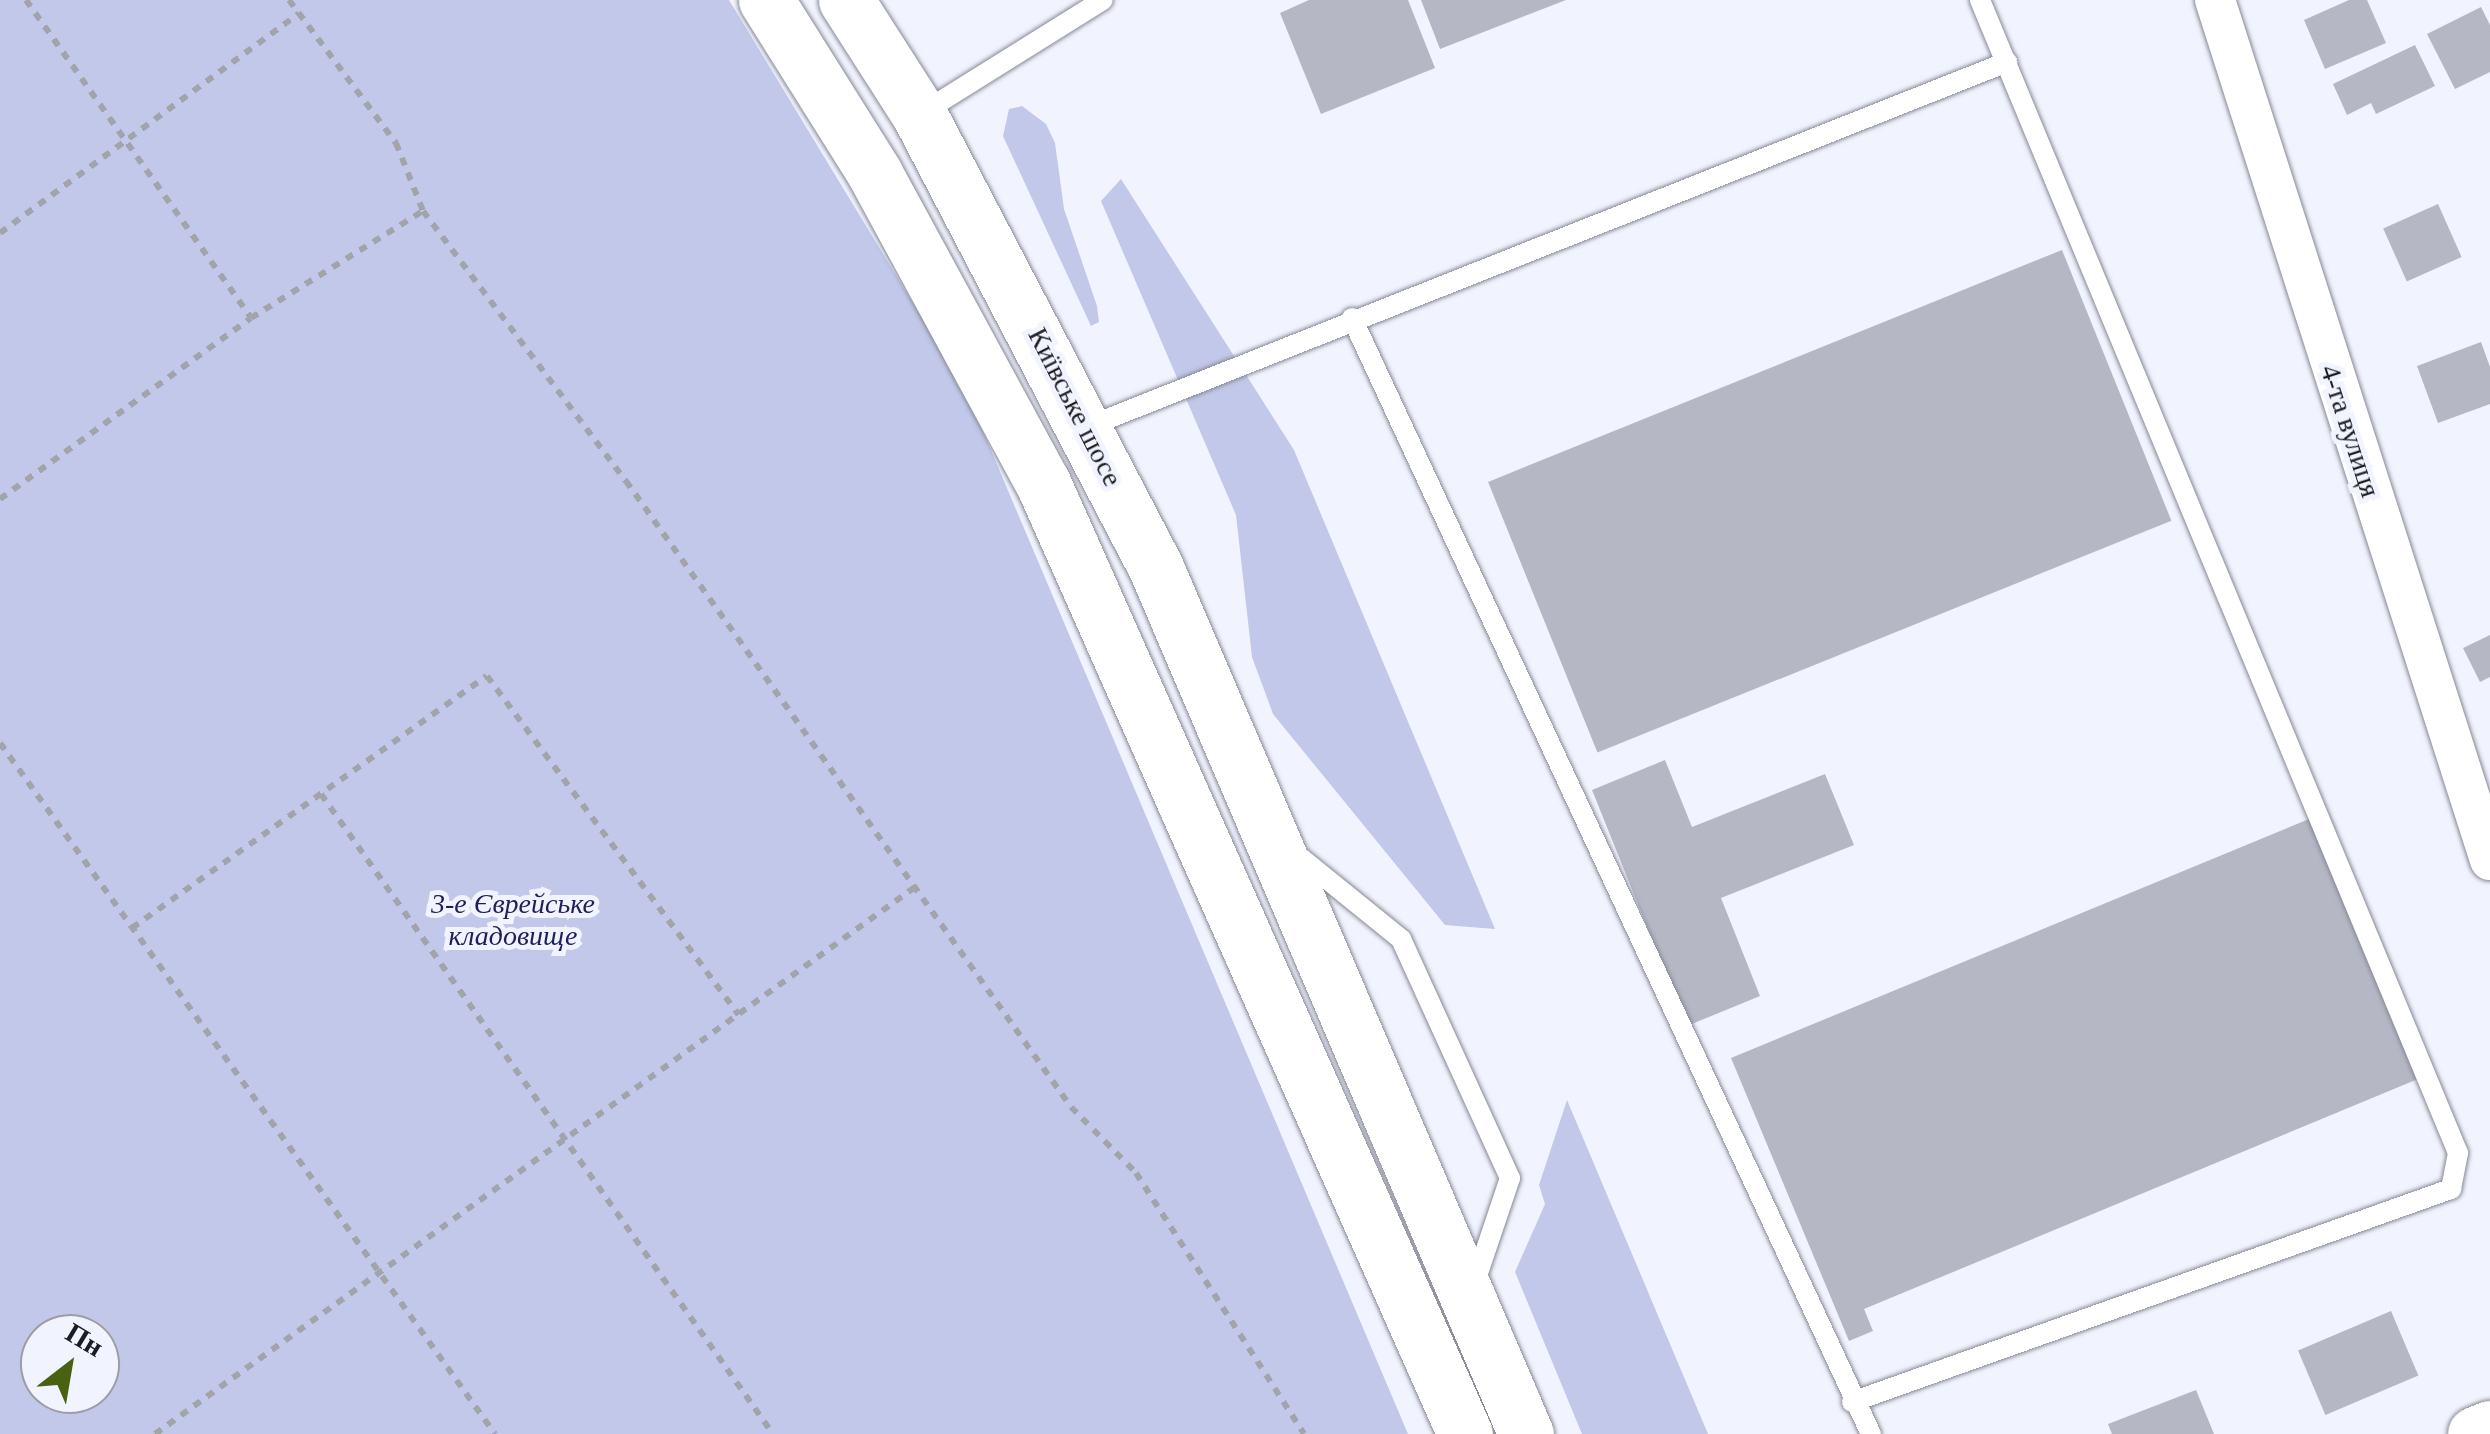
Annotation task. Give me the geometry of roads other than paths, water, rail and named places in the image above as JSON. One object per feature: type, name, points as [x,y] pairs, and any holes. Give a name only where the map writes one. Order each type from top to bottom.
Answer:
[{"type":"main road","points":[[766,0],[875,174],[1043,483],[1465,1434]]},
{"type":"main road","name":"Київське шосе","points":[[846,0],[919,114],[1088,427],[1156,568],[1526,1434]]},
{"type":"main road","points":[[2475,1434],[2490,1428]]},
{"type":"street","name":"4-та вулиця","points":[[2214,0],[2490,860]]},
{"type":"lane","points":[[919,114],[1102,0]]},
{"type":"lane","points":[[1852,1402],[2451,1189],[2458,1153],[1980,0]]},
{"type":"lane","points":[[1088,427],[1352,318],[2007,62]]},
{"type":"lane","points":[[1352,318],[1852,1402],[1871,1434]]},
{"type":"lane","points":[[1267,831],[1401,938],[1510,1178],[1468,1302]]},
{"type":"park label","name":"3-е Єврейське кладовище","points":[[513,920]]}]
